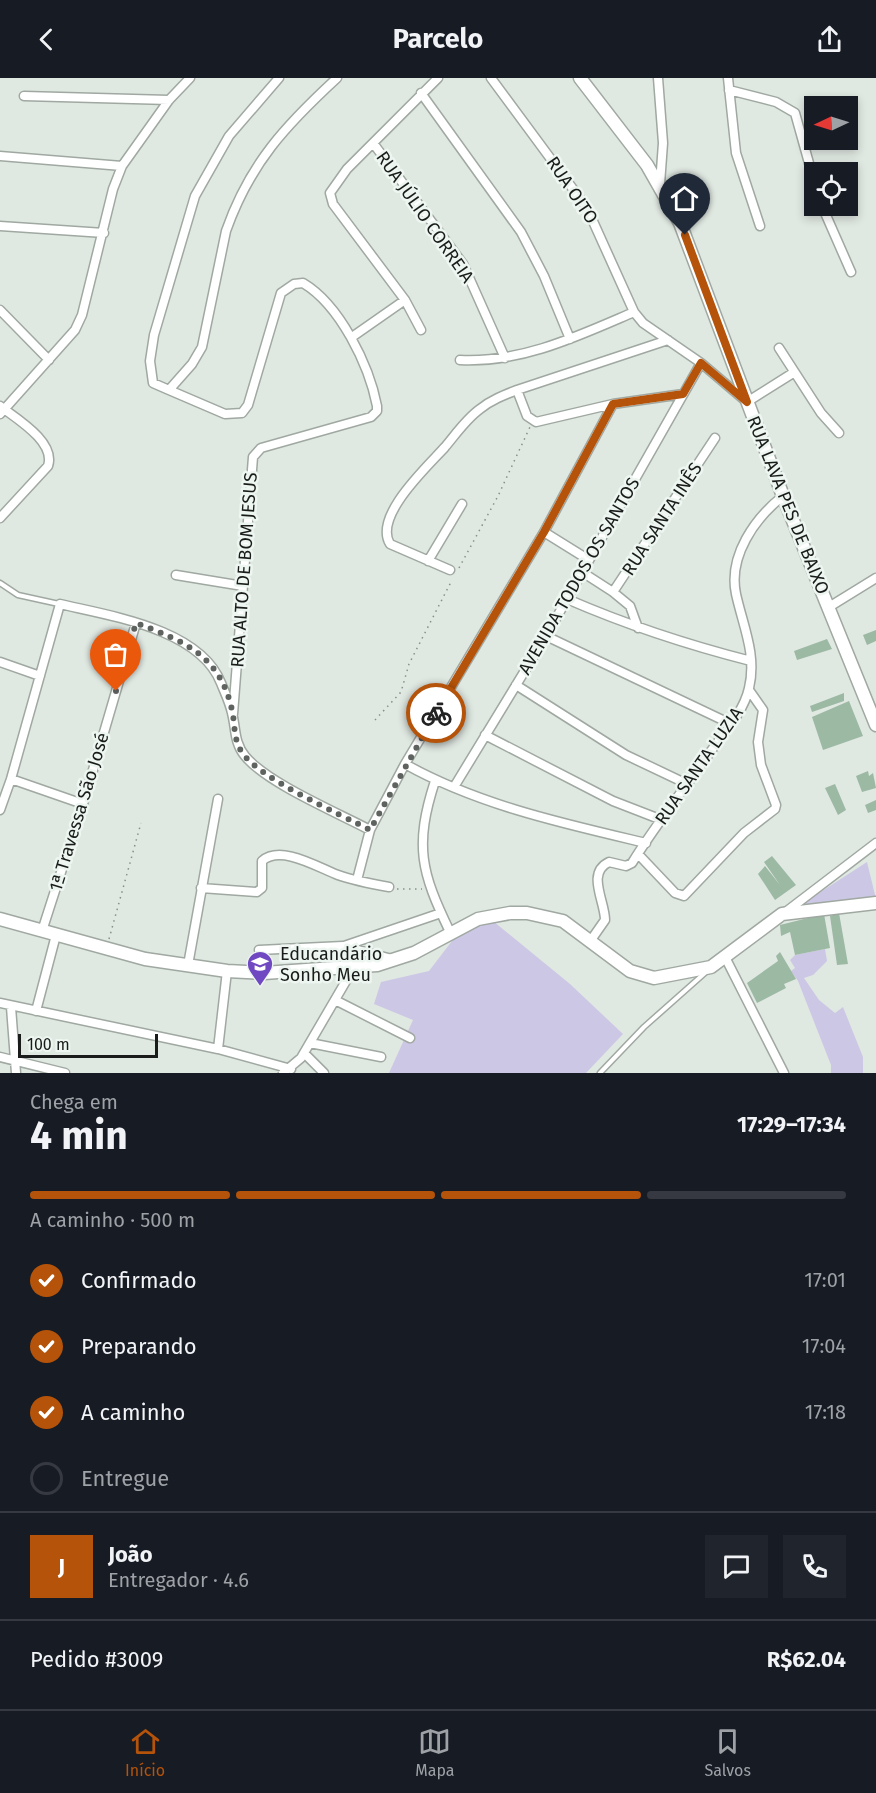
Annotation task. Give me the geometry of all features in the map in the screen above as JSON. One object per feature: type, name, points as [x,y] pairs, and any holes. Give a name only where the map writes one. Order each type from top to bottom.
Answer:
[{"type":"street","points":[[0,518],[48,466],[50,455],[45,445],[2,410],[66,342],[82,315],[113,189],[122,166],[169,100],[190,78]]},
{"type":"street","points":[[279,78],[229,136],[195,196],[154,335],[150,361],[153,382],[214,410],[237,415],[248,405],[281,293],[294,284],[303,284],[324,301],[352,337],[405,300]]},
{"type":"street","points":[[169,390],[192,364],[202,346],[226,231],[255,172],[283,129],[337,78]]},
{"type":"street","points":[[421,330],[405,300],[333,204],[331,188],[420,93],[438,78]]},
{"type":"street","name":"RUA OITO","points":[[491,78],[587,208],[633,312]]},
{"type":"street","name":"RUA LAVA PES DE BAIXO","points":[[580,78],[660,184],[690,248],[783,496],[876,725]]},
{"type":"street","points":[[658,78],[663,143],[660,184]]},
{"type":"street","points":[[728,78],[739,168],[759,226]]},
{"type":"street","points":[[729,90],[782,104],[795,113],[809,162]]},
{"type":"street","points":[[420,93],[521,232],[544,276],[570,339]]},
{"type":"street","points":[[24,96],[169,100]]},
{"type":"street","name":"RUA JÚLIO CORREIA","points":[[373,143],[463,264],[505,358]]},
{"type":"street","points":[[0,156],[122,166]]},
{"type":"street","points":[[826,216],[850,272]]},
{"type":"street","points":[[0,226],[104,233]]},
{"type":"street","points":[[0,310],[49,360]]},
{"type":"street","points":[[460,360],[483,361],[505,358],[570,339],[633,312],[643,323],[701,363],[747,402],[793,373]]},
{"type":"street","name":"RUA ALTO DE BOM JESUS","points":[[232,714],[251,463],[261,448],[375,415],[377,406],[352,337]]},
{"type":"street","points":[[450,570],[390,543],[387,540],[387,529],[396,506],[409,486],[476,411],[497,398],[517,390],[668,340]]},
{"type":"street","points":[[779,348],[793,373],[839,433]]},
{"type":"street","name":"AVENIDA TODOS OS SANTOS","points":[[454,787],[546,636],[701,363]]},
{"type":"street","points":[[517,390],[527,416],[536,422],[613,404],[683,394]]},
{"type":"street","points":[[357,880],[370,830],[405,764],[544,532],[613,404]]},
{"type":"street","name":"RUA SANTA INÊS","points":[[638,628],[630,606],[614,592],[715,438]]},
{"type":"street","name":"RUA SANTA LUZIA","points":[[638,854],[731,724],[749,690],[751,661],[747,627],[736,595],[736,574],[742,549],[756,520],[783,496]]},
{"type":"street","points":[[428,561],[462,504]]},
{"type":"street","points":[[544,532],[589,560]]},
{"type":"street","points":[[582,572],[614,592]]},
{"type":"street","points":[[176,575],[243,586]]},
{"type":"street","points":[[829,607],[876,578]]},
{"type":"street","points":[[567,599],[638,628],[751,661]]},
{"type":"street","points":[[0,810],[11,779],[60,604],[136,623],[188,644],[207,658],[220,680],[232,714],[237,744],[243,754],[268,776],[370,830]]},
{"type":"street","name":"1ª Travessa São José","points":[[42,931],[83,804],[136,623]]},
{"type":"street","points":[[546,636],[731,724]]},
{"type":"street","points":[[0,662],[40,676]]},
{"type":"street","points":[[516,685],[626,755],[687,784]]},
{"type":"street","points":[[591,940],[604,920],[597,880],[598,871],[609,862],[628,866],[638,854],[677,896],[688,894],[744,833],[775,809],[776,805],[761,765],[758,742],[763,716],[759,702],[749,690]]},
{"type":"street","points":[[485,735],[603,796],[662,820]]},
{"type":"street","points":[[405,764],[435,781],[537,815],[646,843]]},
{"type":"street","points":[[11,779],[83,804]]},
{"type":"street","points":[[435,781],[423,836],[429,889],[450,932]]},
{"type":"street","points":[[188,965],[218,799]]},
{"type":"street","points":[[0,919],[145,959],[227,971],[264,973],[353,969],[396,960],[450,932],[493,915],[527,913],[562,921],[591,940],[630,971],[641,975],[669,977],[711,967],[876,843]]},
{"type":"street","points":[[201,888],[257,892],[262,888],[262,861],[271,856],[291,857],[357,880],[389,887]]},
{"type":"street","points":[[782,914],[876,903]]},
{"type":"street","points":[[259,950],[343,946],[441,913]]},
{"type":"street","points":[[36,1011],[56,935]]},
{"type":"street","points":[[343,946],[396,960]]},
{"type":"street","points":[[725,957],[784,1073]]},
{"type":"street","points":[[0,1004],[218,1049],[287,1071],[304,1053],[353,969]]},
{"type":"street","points":[[218,1049],[227,971]]},
{"type":"street","points":[[335,1000],[411,1038]]},
{"type":"street","points":[[11,1007],[16,1073]]},
{"type":"street","points":[[310,1043],[381,1057]]},
{"type":"street","points":[[304,1053],[324,1073]]},
{"type":"street","points":[[0,1057],[65,1073]]},
{"type":"lane","points":[[0,583],[18,595],[60,604]]},
{"type":"lane","points":[[600,1073],[644,1027],[711,967]]},
{"type":"path","points":[[106,948],[141,823]]},
{"type":"path","points":[[389,887],[429,889]]},
{"type":"shaded area","points":[[867,862],[876,899],[805,905],[805,902]]},
{"type":"shaded area","points":[[493,921],[570,984],[623,1034],[586,1073],[389,1073],[413,1020],[374,1004],[381,982],[429,971],[465,924]]},
{"type":"shaded area","points":[[825,949],[827,961],[813,975],[804,978],[819,1000],[835,1013],[843,1007],[863,1057],[863,1073],[831,1073],[831,1065],[798,981],[791,971],[795,968],[790,960],[795,955]]},
{"type":"building","points":[[876,630],[876,641],[867,645],[863,635]]},
{"type":"building","points":[[827,639],[832,649],[797,660],[794,651]]},
{"type":"building","points":[[844,693],[844,701],[812,712],[810,706]]},
{"type":"building","points":[[849,701],[863,736],[823,750],[812,717]]},
{"type":"building","points":[[868,771],[869,776],[873,773],[876,788],[862,792],[856,776]]},
{"type":"building","points":[[835,784],[846,810],[838,815],[825,788]]},
{"type":"building","points":[[876,800],[876,810],[868,813],[865,805]]},
{"type":"building","points":[[772,856],[796,885],[775,900],[758,874],[765,866],[780,885],[764,862]]},
{"type":"building","points":[[839,913],[848,964],[837,965],[830,916]]},
{"type":"building","points":[[824,914],[830,948],[795,955],[790,932],[781,936],[780,925]]},
{"type":"building","points":[[780,952],[796,979],[784,984],[786,988],[757,1003],[747,983],[778,961],[776,956]]},
{"type":"way so far","points":[[116,691],[136,623],[188,644],[207,658],[214,668],[232,714],[237,744],[243,754],[268,776],[370,830],[405,764],[436,713]]},
{"type":"place","name":"Educandário Sonho Meu","points":[[260,987]]},
{"type":"route","points":[[436,713],[544,532],[613,404],[683,394],[701,363],[747,402],[685,235]]}]
